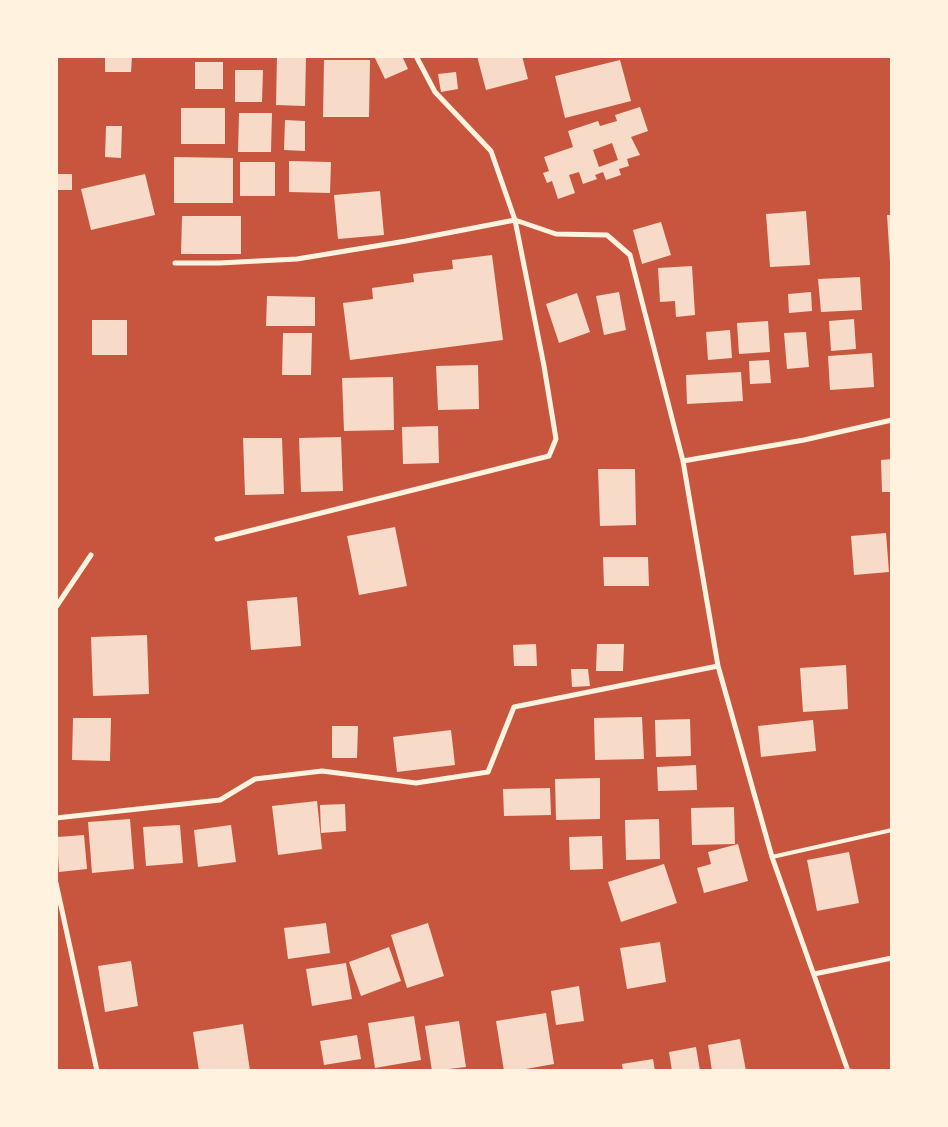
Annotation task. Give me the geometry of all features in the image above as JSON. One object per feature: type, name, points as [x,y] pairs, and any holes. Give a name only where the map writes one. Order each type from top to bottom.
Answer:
[{"type":"street","points":[[217,539],[549,456],[556,439],[515,220],[491,151],[435,92],[416,56]]},
{"type":"street","points":[[176,263],[297,259],[515,220],[556,234],[607,235],[630,255],[683,461],[718,666],[772,857],[848,1071]]},
{"type":"street","points":[[683,461],[804,440],[892,420]]},
{"type":"street","points":[[56,607],[91,555]]},
{"type":"street","points":[[56,818],[220,800],[255,779],[322,771],[416,783],[488,772],[514,707],[718,666]]},
{"type":"street","points":[[56,883],[97,1071]]},
{"type":"street","points":[[814,974],[892,958]]},
{"type":"lane","points":[[772,857],[892,830]]},
{"type":"building","points":[[105,56],[132,56],[131,72],[105,72]]},
{"type":"building","points":[[277,56],[306,56],[305,106],[276,105]]},
{"type":"building","points":[[374,56],[402,56],[408,69],[385,79]]},
{"type":"building","points":[[477,56],[522,56],[528,79],[486,90]]},
{"type":"building","points":[[324,60],[370,60],[369,117],[323,117]]},
{"type":"building","points":[[620,60],[631,101],[565,118],[555,76]]},
{"type":"building","points":[[195,62],[223,62],[223,89],[195,89]]},
{"type":"building","points":[[235,70],[263,70],[262,102],[235,102]]},
{"type":"building","points":[[456,72],[458,89],[441,92],[438,74]]},
{"type":"building","points":[[640,107],[648,131],[631,137],[640,155],[627,159],[629,166],[619,169],[621,175],[606,180],[603,172],[595,175],[597,179],[583,184],[579,172],[569,175],[575,193],[558,199],[552,181],[547,183],[543,173],[549,171],[544,157],[573,147],[568,131],[598,121],[600,126],[617,121],[615,115]],"holes":[[[612,143],[618,160],[599,167],[593,150]]]},
{"type":"building","points":[[181,108],[225,108],[225,144],[181,144]]},
{"type":"building","points":[[239,113],[272,113],[271,152],[238,152]]},
{"type":"building","points":[[285,120],[305,121],[305,151],[284,150]]},
{"type":"building","points":[[106,126],[122,126],[121,158],[105,157]]},
{"type":"building","points":[[174,157],[233,158],[233,203],[174,203]]},
{"type":"building","points":[[289,161],[331,162],[330,193],[289,192]]},
{"type":"building","points":[[240,162],[275,162],[275,196],[240,196]]},
{"type":"building","points":[[56,174],[72,174],[72,190],[56,190]]},
{"type":"building","points":[[145,174],[155,215],[91,230],[81,189]]},
{"type":"building","points":[[380,191],[384,235],[338,239],[334,195]]},
{"type":"building","points":[[806,211],[810,265],[770,267],[766,214]]},
{"type":"building","points":[[887,215],[892,215],[892,262],[890,262]]},
{"type":"building","points":[[182,216],[241,216],[241,254],[181,254]]},
{"type":"building","points":[[661,222],[671,255],[642,264],[633,230]]},
{"type":"building","points":[[492,255],[503,340],[350,360],[343,303],[373,299],[372,288],[414,282],[413,274],[453,269],[452,260]]},
{"type":"building","points":[[692,266],[695,315],[676,317],[675,301],[660,302],[658,268]]},
{"type":"building","points":[[860,277],[862,310],[821,312],[818,279]]},
{"type":"building","points":[[619,292],[626,330],[604,335],[596,296]]},
{"type":"building","points":[[811,292],[812,311],[789,313],[788,294]]},
{"type":"building","points":[[577,293],[590,332],[559,343],[546,304]]},
{"type":"building","points":[[267,296],[315,297],[315,326],[266,326]]},
{"type":"building","points":[[854,319],[856,349],[831,351],[829,321]]},
{"type":"building","points":[[92,320],[127,320],[127,355],[92,355]]},
{"type":"building","points":[[768,321],[770,352],[739,354],[737,323]]},
{"type":"building","points":[[730,330],[732,358],[708,360],[706,332]]},
{"type":"building","points":[[806,332],[809,367],[787,369],[784,333]]},
{"type":"building","points":[[283,333],[312,333],[311,375],[282,375]]},
{"type":"building","points":[[872,353],[874,387],[830,390],[828,356]]},
{"type":"building","points":[[769,360],[771,383],[750,384],[749,361]]},
{"type":"building","points":[[478,365],[479,409],[438,410],[436,366]]},
{"type":"building","points":[[741,372],[743,401],[687,404],[686,375]]},
{"type":"building","points":[[393,377],[394,430],[344,431],[342,378]]},
{"type":"building","points":[[438,426],[439,463],[403,464],[402,427]]},
{"type":"building","points":[[341,437],[343,491],[301,492],[299,438]]},
{"type":"building","points":[[243,438],[282,438],[284,494],[245,495]]},
{"type":"building","points":[[892,459],[892,492],[882,492],[881,460]]},
{"type":"building","points":[[598,469],[635,469],[636,525],[600,526]]},
{"type":"building","points":[[395,527],[407,586],[359,595],[347,536]]},
{"type":"building","points":[[886,533],[889,572],[854,575],[851,536]]},
{"type":"building","points":[[603,557],[648,557],[649,586],[604,586]]},
{"type":"building","points":[[297,597],[301,646],[251,650],[247,601]]},
{"type":"building","points":[[147,635],[149,694],[93,696],[91,637]]},
{"type":"building","points":[[536,644],[537,666],[514,666],[513,645]]},
{"type":"building","points":[[597,644],[624,644],[623,671],[596,671]]},
{"type":"building","points":[[846,665],[848,709],[803,712],[800,668]]},
{"type":"building","points":[[571,669],[588,669],[590,686],[572,687]]},
{"type":"building","points":[[642,717],[644,759],[595,760],[594,718]]},
{"type":"building","points":[[73,718],[111,718],[110,761],[72,760]]},
{"type":"building","points":[[690,719],[691,756],[656,757],[655,720]]},
{"type":"building","points":[[813,720],[816,751],[761,757],[758,726]]},
{"type":"building","points":[[332,726],[358,726],[357,758],[332,758]]},
{"type":"building","points":[[451,730],[455,765],[397,772],[393,737]]},
{"type":"building","points":[[696,765],[697,790],[658,791],[657,767]]},
{"type":"building","points":[[600,778],[600,819],[556,820],[555,779]]},
{"type":"building","points":[[550,788],[551,815],[504,816],[503,789]]},
{"type":"building","points":[[317,801],[322,849],[278,855],[272,806]]},
{"type":"building","points":[[345,804],[346,831],[321,833],[320,805]]},
{"type":"building","points":[[734,807],[735,844],[692,845],[691,808]]},
{"type":"building","points":[[130,819],[134,869],[92,873],[88,822]]},
{"type":"building","points":[[659,819],[660,859],[626,860],[625,820]]},
{"type":"building","points":[[180,825],[183,863],[146,866],[143,827]]},
{"type":"building","points":[[231,825],[236,862],[198,867],[194,830]]},
{"type":"building","points":[[84,835],[87,869],[59,872],[57,837]]},
{"type":"building","points":[[602,836],[603,869],[570,870],[569,837]]},
{"type":"building","points":[[738,844],[748,881],[704,893],[697,868],[711,864],[708,852]]},
{"type":"building","points":[[849,852],[859,903],[817,911],[807,860]]},
{"type":"building","points":[[664,864],[677,903],[621,922],[608,882]]},
{"type":"building","points":[[326,923],[330,953],[288,959],[284,928]]},
{"type":"building","points":[[428,923],[444,976],[407,988],[391,935]]},
{"type":"building","points":[[660,942],[666,982],[627,989],[620,948]]},
{"type":"building","points":[[389,947],[401,981],[361,996],[349,962]]},
{"type":"building","points":[[131,961],[138,1006],[105,1012],[98,966]]},
{"type":"building","points":[[346,963],[352,999],[312,1006],[306,969]]},
{"type":"building","points":[[579,986],[584,1021],[556,1025],[551,991]]},
{"type":"building","points":[[546,1013],[554,1064],[504,1071],[496,1021]]},
{"type":"building","points":[[414,1016],[421,1060],[375,1068],[368,1023]]},
{"type":"building","points":[[459,1021],[466,1067],[432,1071],[425,1026]]},
{"type":"building","points":[[243,1024],[250,1071],[199,1071],[193,1032]]},
{"type":"building","points":[[357,1035],[361,1059],[324,1065],[320,1041]]},
{"type":"building","points":[[740,1039],[746,1071],[712,1071],[708,1045]]},
{"type":"building","points":[[696,1047],[700,1071],[672,1071],[669,1052]]},
{"type":"building","points":[[653,1059],[655,1071],[623,1071],[622,1064]]}]
